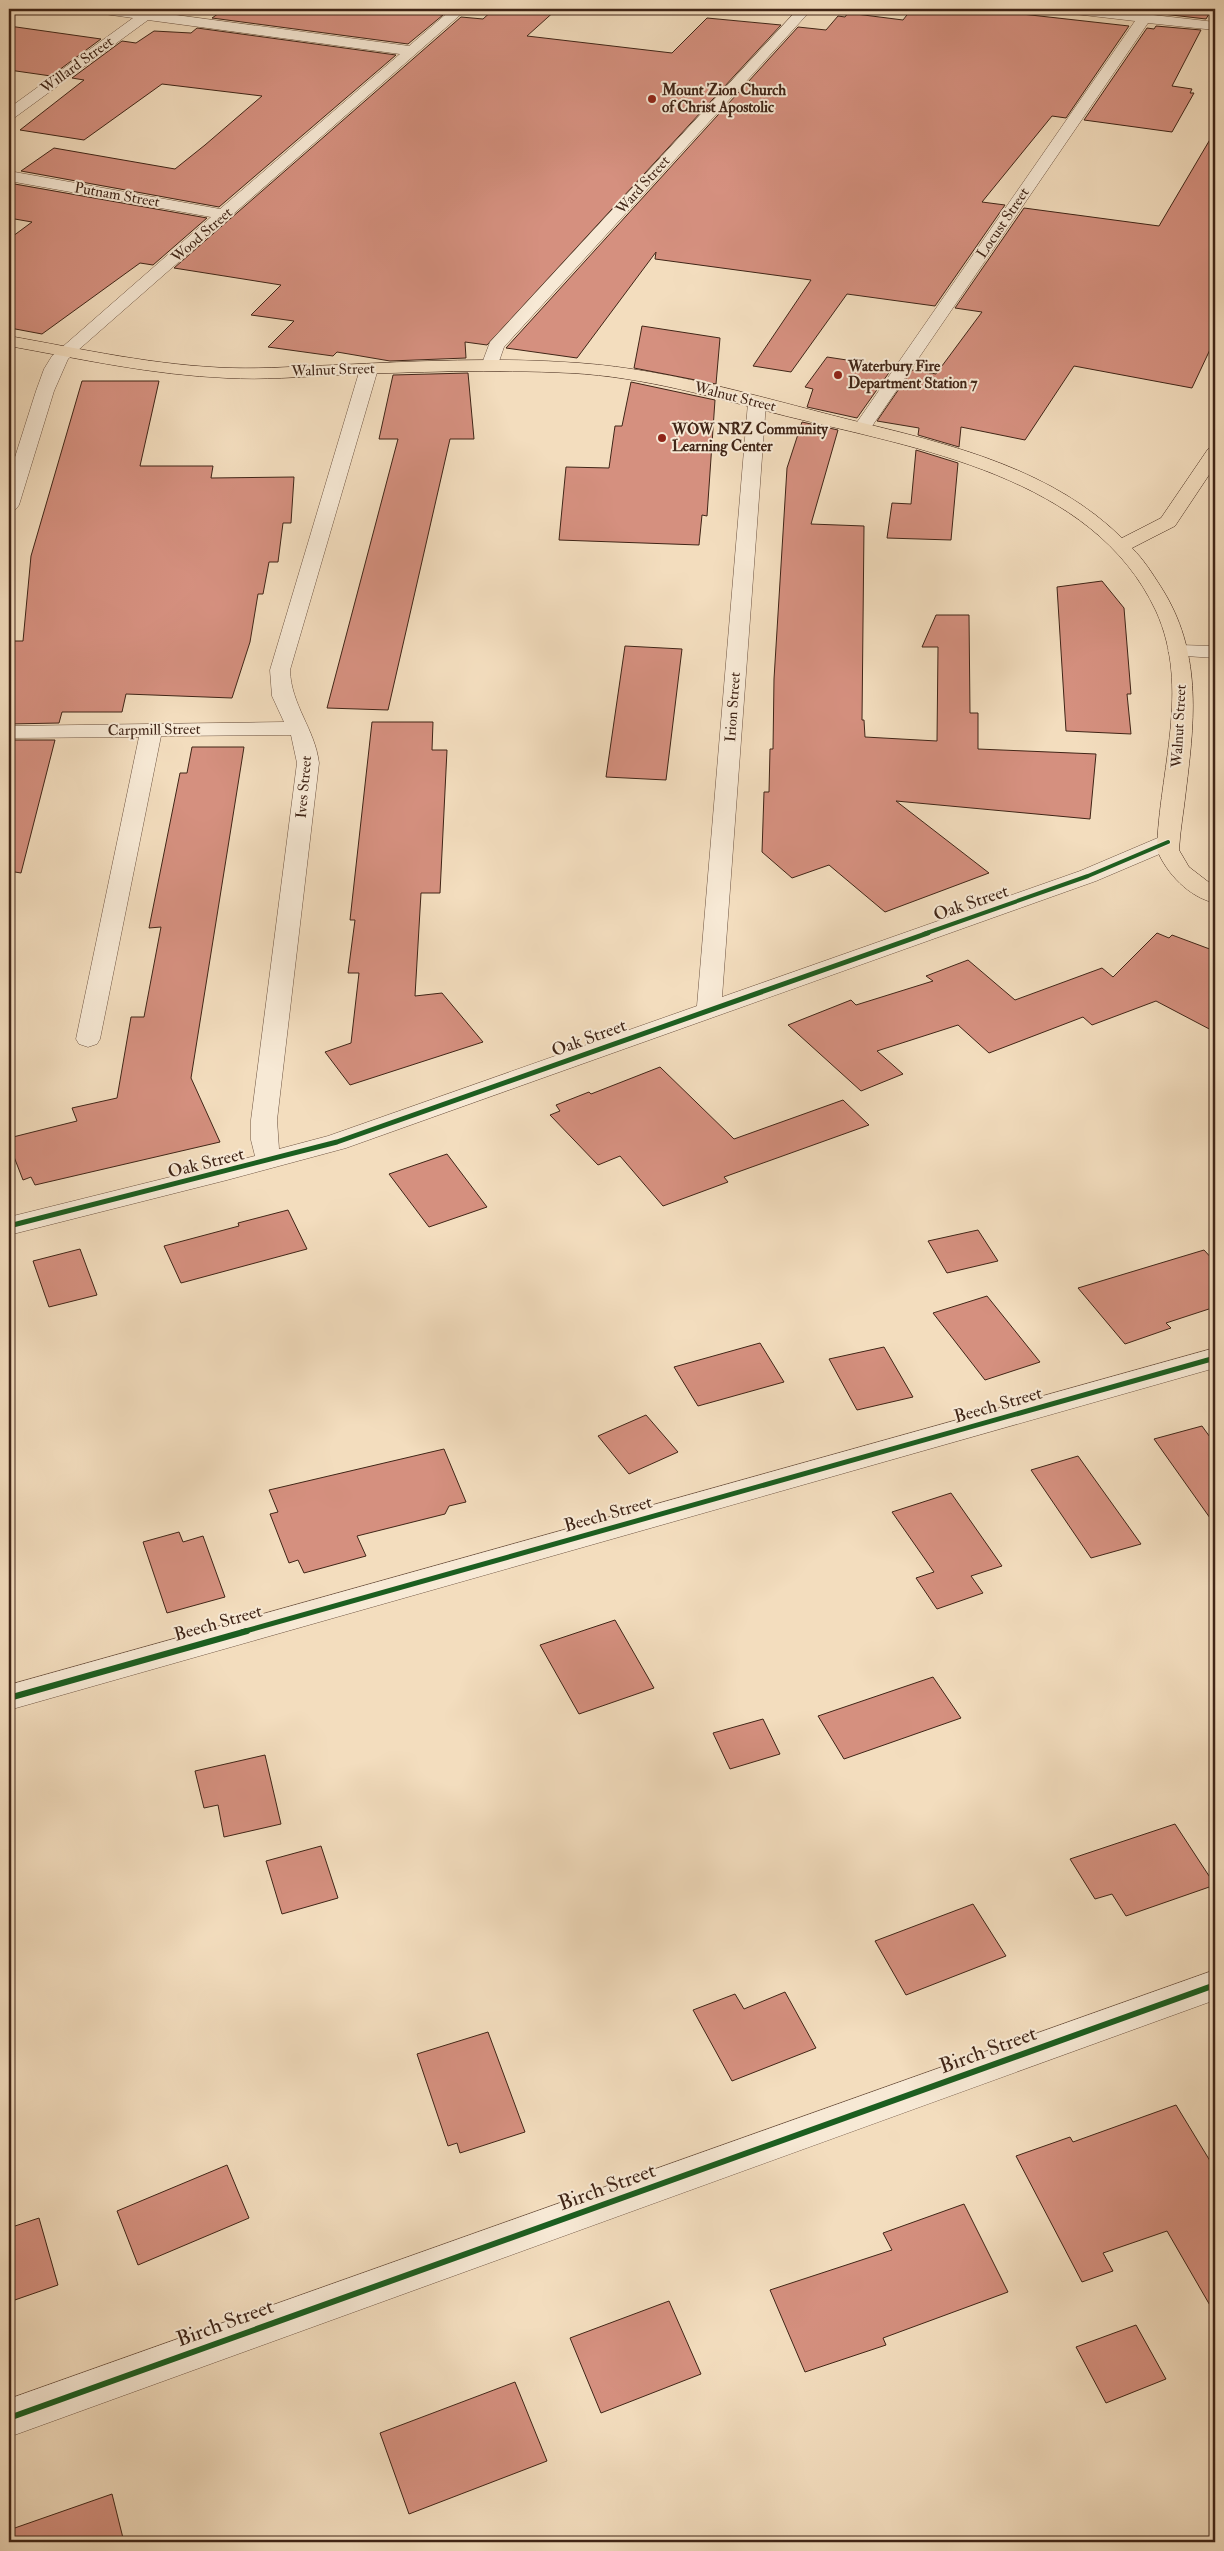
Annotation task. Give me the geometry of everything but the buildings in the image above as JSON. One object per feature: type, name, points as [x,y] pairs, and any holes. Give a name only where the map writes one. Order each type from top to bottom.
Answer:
[{"type":"main road","name":"Walnut Street","points":[[9,341],[166,367],[231,373],[490,366],[577,368],[635,374],[939,448],[1007,472],[1040,488],[1078,511],[1119,546],[1136,565],[1160,602],[1169,620],[1178,651],[1182,684],[1182,724],[1168,842]]},
{"type":"main road","points":[[1119,546],[1140,538],[1168,522],[1215,453]]},
{"type":"main road","points":[[1168,842],[1172,861],[1179,871],[1215,896]]},
{"type":"street","points":[[97,9],[412,51]]},
{"type":"street","name":"Wood Street","points":[[9,505],[53,369],[66,351],[460,9]]},
{"type":"street","name":"Ward Street","points":[[490,366],[492,354],[496,346],[804,9]]},
{"type":"street","points":[[1066,9],[1215,26]]},
{"type":"street","name":"Willard Street","points":[[9,115],[146,15]]},
{"type":"street","name":"Locust Street","points":[[862,428],[1144,18]]},
{"type":"street","name":"Putnam Street","points":[[9,176],[225,214]]},
{"type":"street","name":"Ives Street","points":[[269,1161],[264,1140],[264,1120],[308,763],[307,746],[299,728],[280,696],[280,670],[369,369]]},
{"type":"street","name":"Irion Street","points":[[709,1010],[757,403]]},
{"type":"street","points":[[1178,651],[1215,652]]},
{"type":"street","name":"Carpmill Street","points":[[9,732],[299,728]]},
{"type":"street","points":[[88,1039],[151,730]]},
{"type":"street","name":"Oak Street","points":[[9,1226],[269,1161],[372,1130],[1088,876],[1168,842]]},
{"type":"street","name":"Beech Street","points":[[9,1698],[1215,1358]]},
{"type":"street","name":"Birch Street","points":[[9,2418],[1215,1985]]},
{"type":"cycle path","points":[[9,1226],[227,1172],[337,1142],[1088,876],[1168,842]]},
{"type":"cycle path","points":[[9,1698],[1215,1358]]},
{"type":"cycle path","points":[[9,2418],[1215,1985]]},
{"type":"place","name":"Mount Zion Church of Christ Apostolic","points":[[652,99]]},
{"type":"place","name":"Waterbury Fire Department Station 7","points":[[838,375]]},
{"type":"place","name":"WOW NRZ Community Learning Center","points":[[662,438]]}]
